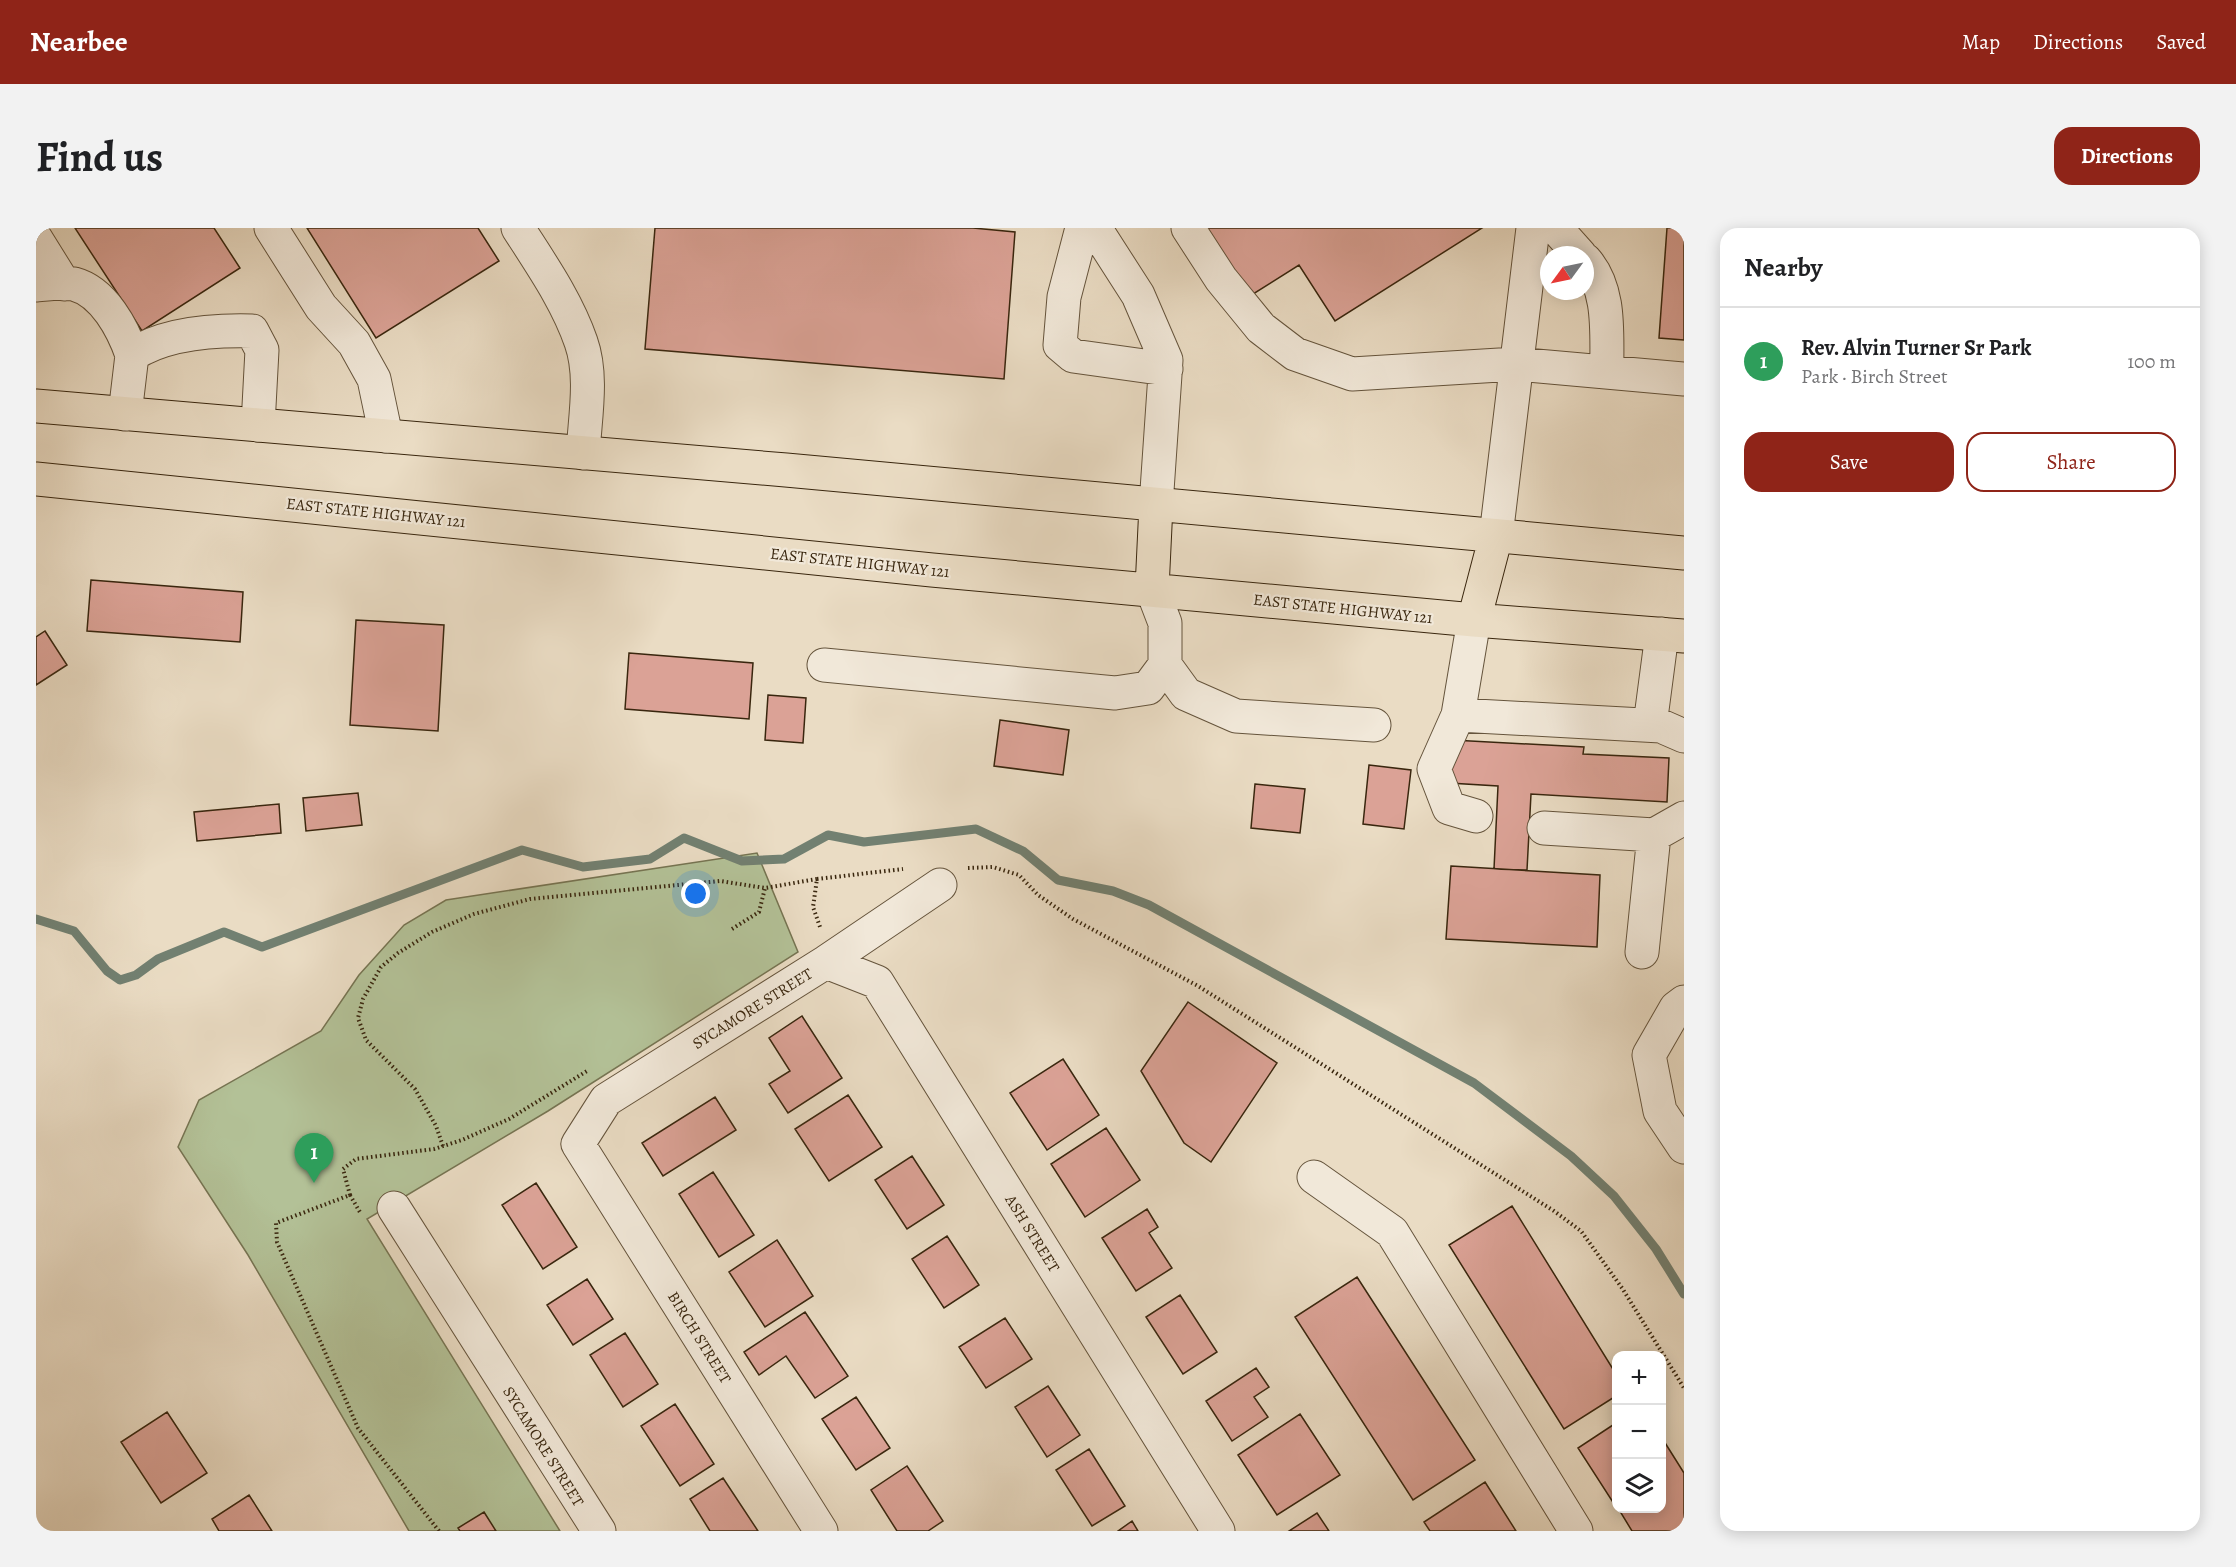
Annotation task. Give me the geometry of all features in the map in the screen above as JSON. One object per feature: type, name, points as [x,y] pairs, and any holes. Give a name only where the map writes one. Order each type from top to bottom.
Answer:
[{"type":"main road","points":[[36,406],[1156,504],[1684,553]]},
{"type":"main road","name":"EAST STATE HIGHWAY 121","points":[[36,479],[148,488],[932,570],[1474,620],[1673,635]]},
{"type":"main road","points":[[1152,589],[1156,504]]},
{"type":"main road","points":[[1474,620],[1496,536]]},
{"type":"street","points":[[271,228],[321,307],[354,343],[374,379],[386,436]]},
{"type":"street","points":[[518,228],[555,287],[582,343],[588,387],[583,453]]},
{"type":"street","points":[[1082,228],[1064,297],[1060,345],[1073,356],[1166,369]]},
{"type":"street","points":[[1095,228],[1138,295],[1166,360],[1156,504]]},
{"type":"street","points":[[1188,228],[1221,279],[1261,328],[1295,354],[1352,374],[1516,364],[1684,380]]},
{"type":"street","points":[[1496,536],[1533,228]]},
{"type":"street","points":[[1556,228],[1572,246]]},
{"type":"street","points":[[36,239],[50,285],[74,284],[96,297],[123,329],[132,356],[125,414]]},
{"type":"street","points":[[1594,276],[1606,304],[1607,372]]},
{"type":"street","points":[[132,356],[149,344],[221,330],[252,331],[262,350],[258,425]]},
{"type":"street","points":[[1152,589],[1165,622],[1165,665],[1186,694],[1236,716],[1374,725]]},
{"type":"street","points":[[1474,620],[1458,715],[1434,769],[1449,808],[1476,816]]},
{"type":"street","points":[[1650,725],[1673,635]]},
{"type":"street","points":[[824,665],[1115,693],[1148,688],[1165,665]]},
{"type":"street","points":[[1458,715],[1661,726],[1684,736]]},
{"type":"street","points":[[1544,828],[1654,835],[1684,818]]},
{"type":"street","points":[[1642,952],[1654,835]]},
{"type":"street","name":"SYCAMORE STREET","points":[[578,1144],[606,1100],[826,962],[950,876]]},
{"type":"street","name":"ASH STREET","points":[[826,962],[877,982],[1218,1531]]},
{"type":"street","points":[[1684,1002],[1676,1008],[1649,1055],[1660,1111],[1684,1147]]},
{"type":"street","name":"BIRCH STREET","points":[[578,1144],[821,1531]]},
{"type":"street","points":[[1314,1177],[1392,1232],[1576,1531]]},
{"type":"street","name":"SYCAMORE STREET","points":[[394,1208],[598,1531]]},
{"type":"path","points":[[950,876],[993,867],[1019,875],[1038,895],[1073,918],[1198,986],[1554,1211],[1581,1231],[1622,1288],[1684,1388]]},
{"type":"path","points":[[443,1146],[436,1126],[416,1089],[366,1040],[358,1018],[363,999],[381,967],[432,932],[474,914],[530,899],[720,881],[765,888],[817,879],[907,869]]},
{"type":"path","points":[[814,931],[822,925],[813,907],[817,879]]},
{"type":"path","points":[[732,929],[759,912],[765,888]]},
{"type":"path","points":[[439,1531],[358,1428],[277,1242],[276,1223],[350,1195],[343,1169],[356,1159],[403,1155],[443,1146],[508,1119],[596,1066]]},
{"type":"green space","points":[[757,853],[798,952],[548,1111],[367,1219],[560,1531],[409,1531],[248,1255],[178,1147],[199,1100],[321,1031],[359,975],[404,925],[446,900]]},
{"type":"building","points":[[75,228],[214,228],[240,268],[142,331]]},
{"type":"building","points":[[307,228],[478,228],[499,261],[376,338]]},
{"type":"building","points":[[655,228],[973,228],[1015,232],[1004,379],[645,349]]},
{"type":"building","points":[[1207,228],[1482,228],[1335,321],[1299,265],[1250,296]]},
{"type":"building","points":[[1667,228],[1684,228],[1684,340],[1659,338]]},
{"type":"building","points":[[91,580],[243,592],[240,642],[87,631]]},
{"type":"building","points":[[356,620],[444,625],[438,731],[350,725]]},
{"type":"building","points":[[45,631],[67,665],[36,685],[36,637]]},
{"type":"building","points":[[629,653],[753,663],[749,719],[625,709]]},
{"type":"building","points":[[768,695],[806,698],[803,743],[765,740]]},
{"type":"building","points":[[1000,720],[1069,730],[1063,775],[994,766]]},
{"type":"building","points":[[1452,740],[1584,747],[1583,754],[1669,758],[1667,802],[1531,794],[1527,870],[1494,869],[1498,786],[1449,783]]},
{"type":"building","points":[[1369,765],[1411,770],[1404,829],[1363,824]]},
{"type":"building","points":[[1255,784],[1305,789],[1300,833],[1251,828]]},
{"type":"building","points":[[358,793],[362,825],[306,831],[303,798]]},
{"type":"building","points":[[279,804],[281,833],[197,841],[194,812]]},
{"type":"building","points":[[1451,866],[1600,875],[1597,947],[1446,939]]},
{"type":"building","points":[[1188,1002],[1277,1063],[1211,1162],[1184,1143],[1141,1071]]},
{"type":"building","points":[[802,1016],[842,1078],[788,1113],[769,1084],[790,1071],[769,1038]]},
{"type":"building","points":[[1063,1059],[1099,1115],[1047,1150],[1010,1093]]},
{"type":"building","points":[[848,1095],[882,1147],[829,1181],[795,1129]]},
{"type":"building","points":[[715,1097],[736,1130],[663,1176],[642,1143]]},
{"type":"building","points":[[1106,1128],[1140,1180],[1085,1217],[1051,1164]]},
{"type":"building","points":[[912,1156],[944,1205],[907,1229],[875,1180]]},
{"type":"building","points":[[713,1172],[754,1235],[719,1257],[679,1194]]},
{"type":"building","points":[[536,1183],[577,1247],[543,1269],[502,1205]]},
{"type":"building","points":[[1512,1206],[1612,1368],[1612,1399],[1564,1429],[1449,1245]]},
{"type":"building","points":[[1147,1209],[1158,1227],[1149,1233],[1172,1268],[1136,1291],[1102,1238]]},
{"type":"building","points":[[947,1236],[979,1285],[944,1308],[912,1259]]},
{"type":"building","points":[[777,1240],[813,1296],[765,1327],[729,1272]]},
{"type":"building","points":[[1357,1277],[1475,1460],[1413,1500],[1295,1317]]},
{"type":"building","points":[[587,1279],[613,1319],[573,1345],[547,1305]]},
{"type":"building","points":[[1180,1295],[1217,1352],[1183,1374],[1146,1317]]},
{"type":"building","points":[[805,1312],[848,1376],[815,1398],[786,1356],[759,1375],[744,1352]]},
{"type":"building","points":[[1005,1318],[1032,1359],[986,1388],[959,1347]]},
{"type":"building","points":[[625,1333],[658,1384],[623,1407],[590,1355]]},
{"type":"building","points":[[1256,1368],[1269,1387],[1254,1397],[1268,1417],[1232,1441],[1206,1401]]},
{"type":"building","points":[[1048,1386],[1080,1435],[1047,1457],[1015,1407]]},
{"type":"building","points":[[856,1397],[890,1448],[856,1470],[822,1419]]},
{"type":"building","points":[[675,1404],[714,1464],[680,1486],[641,1426]]},
{"type":"building","points":[[167,1412],[207,1473],[161,1503],[121,1442]]},
{"type":"building","points":[[1300,1414],[1340,1475],[1277,1515],[1238,1455]]},
{"type":"building","points":[[1612,1426],[1612,1501],[1578,1448]]},
{"type":"building","points":[[1666,1444],[1684,1473],[1684,1531],[1632,1531],[1621,1513],[1666,1513]]},
{"type":"building","points":[[1089,1449],[1125,1506],[1092,1526],[1056,1470]]},
{"type":"building","points":[[907,1466],[943,1521],[928,1531],[897,1531],[871,1490]]},
{"type":"building","points":[[723,1478],[758,1531],[710,1531],[690,1499]]},
{"type":"building","points":[[1485,1482],[1516,1531],[1430,1531],[1424,1522]]},
{"type":"building","points":[[249,1495],[272,1531],[219,1531],[212,1519]]},
{"type":"building","points":[[484,1512],[496,1531],[460,1531],[458,1528]]},
{"type":"building","points":[[1317,1513],[1329,1531],[1289,1531]]},
{"type":"building","points":[[1132,1521],[1138,1531],[1118,1531]]},
{"type":"waterway","points":[[36,919],[74,931],[107,971],[120,980],[136,975],[158,959],[224,932],[262,947],[522,850],[583,867],[650,859],[684,838],[742,861],[784,859],[828,835],[864,842],[976,829],[1023,851],[1058,880],[1113,891],[1149,905],[1474,1083],[1571,1156],[1614,1196],[1656,1249],[1684,1294]]},
{"type":"place","name":"Rev. Alvin Turner Sr Park","points":[[314,1183]]}]
